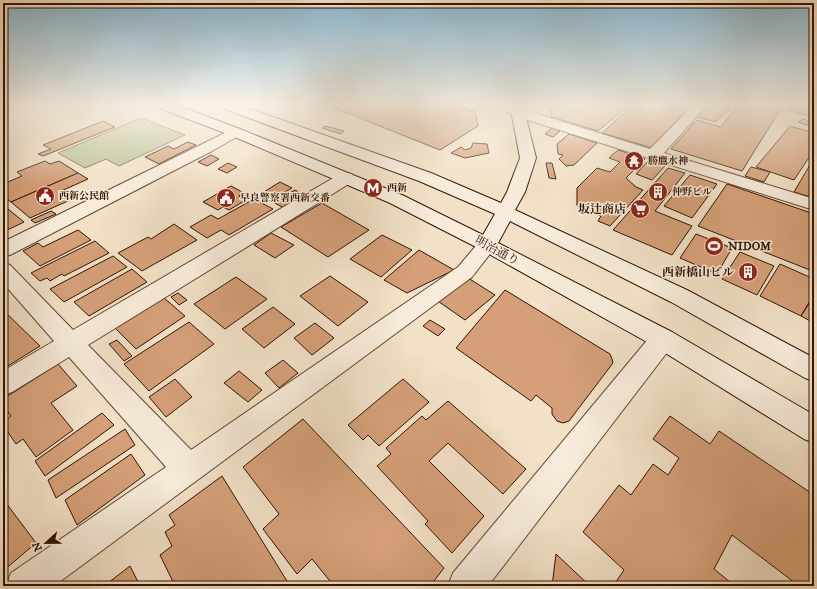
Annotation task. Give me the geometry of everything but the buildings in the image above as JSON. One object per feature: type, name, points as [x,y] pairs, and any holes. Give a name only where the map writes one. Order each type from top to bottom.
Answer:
[{"type":"street","points":[[3,250],[234,132]]},
{"type":"street","name":"明治通り","points":[[236,132],[396,199],[487,244],[663,339],[814,430]]},
{"type":"street","points":[[303,132],[425,177],[504,211],[679,296],[814,370]]},
{"type":"street","points":[[24,586],[466,272],[487,244],[504,211],[516,192],[528,158],[522,132]]},
{"type":"street","points":[[583,132],[814,205]]},
{"type":"street","points":[[654,154],[675,132]]},
{"type":"street","points":[[3,384],[346,178]]},
{"type":"street","points":[[3,270],[188,469]]},
{"type":"street","points":[[466,586],[663,339]]},
{"type":"green space","points":[[107,132],[178,132],[185,135],[119,166],[106,159],[85,168],[58,153]]},
{"type":"place","name":"勝鷹水神","points":[[634,161]]},
{"type":"place","name":"西新","points":[[373,188]]},
{"type":"place","name":"仲野ビル","points":[[658,192]]},
{"type":"place","name":"西新公民館","points":[[45,196]]},
{"type":"place","name":"早良警察署西新交番","points":[[226,198]]},
{"type":"place","name":"坂辻商店","points":[[640,209]]},
{"type":"place","name":"NIDOM","points":[[714,246]]},
{"type":"place","name":"西新橋山ビル","points":[[748,272]]}]
